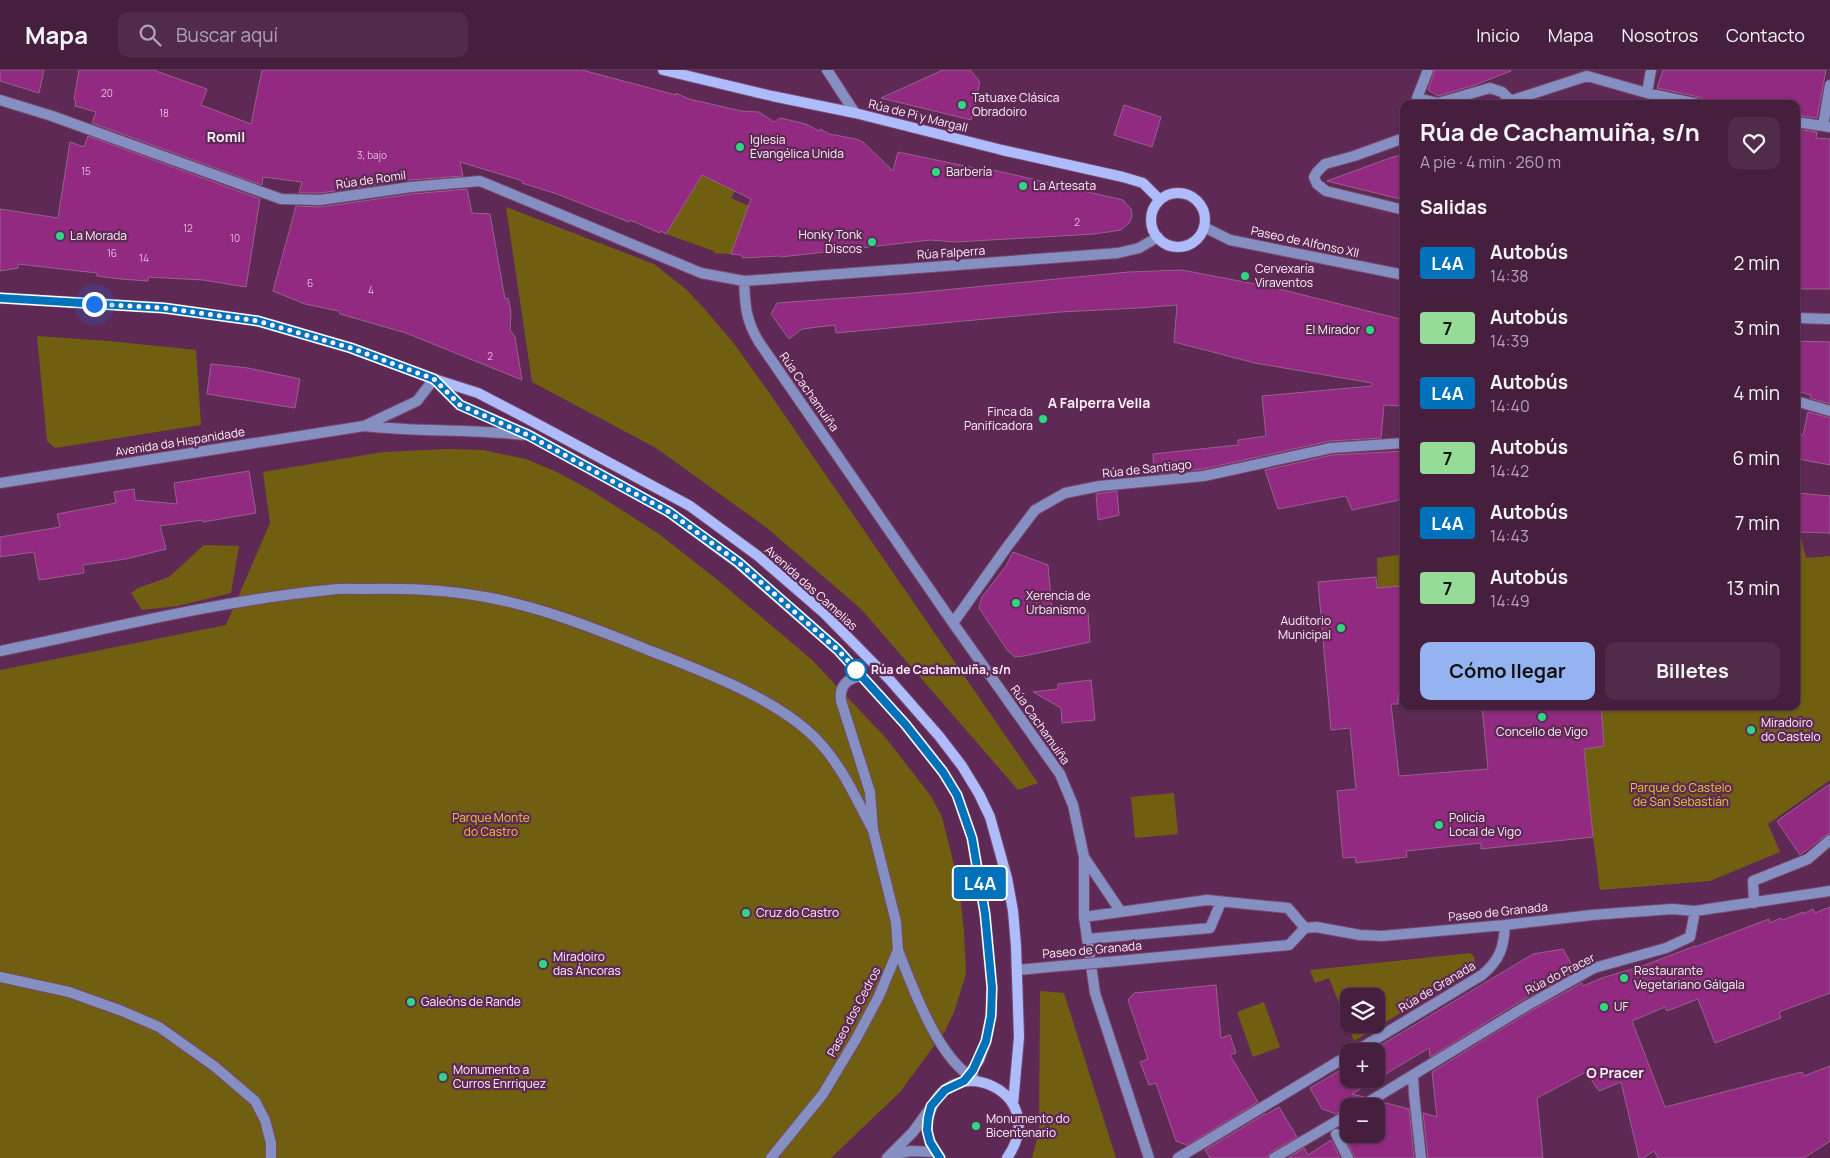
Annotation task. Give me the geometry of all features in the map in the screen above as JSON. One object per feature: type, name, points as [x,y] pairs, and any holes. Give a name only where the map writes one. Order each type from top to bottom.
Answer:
[{"type":"main road","name":"Rúa de Pi y Margall","points":[[662,70],[855,113],[1002,150],[1123,177],[1143,183],[1160,200]]},
{"type":"main road","points":[[1184,194],[1192,197],[1199,203],[1205,219],[1204,228],[1195,241],[1188,245],[1172,246],[1158,238],[1153,230],[1152,214],[1155,206],[1167,195],[1184,194]]},
{"type":"main road","name":"Avenida das Camelias","points":[[0,298],[164,308],[258,321],[351,348],[478,393],[609,461],[690,506],[758,556],[824,613],[889,679],[939,736],[962,766],[990,817],[1007,878],[1013,911],[1018,970],[1019,1036],[1013,1104],[1018,1118],[1018,1133],[1014,1147],[1007,1158]]},
{"type":"main road","name":"Avenida das Camelias","points":[[434,379],[460,405],[528,435],[669,512],[738,562],[838,650],[905,724],[943,772],[957,795],[972,838],[985,914],[992,988],[991,1016],[986,1041],[979,1060],[967,1079]]},
{"type":"main road","points":[[937,1155],[930,1142],[927,1130],[928,1118],[931,1106],[945,1090],[967,1079],[979,1081],[993,1085],[1004,1093],[1013,1104]]},
{"type":"street","points":[[827,70],[855,113]]},
{"type":"street","points":[[1425,100],[1417,98],[1428,70]]},
{"type":"street","points":[[1647,93],[1651,70]]},
{"type":"street","points":[[1512,100],[1587,76],[1679,100]]},
{"type":"street","points":[[1800,123],[1826,126],[1830,85]]},
{"type":"street","points":[[1448,100],[1490,88],[1502,92],[1505,100]]},
{"type":"street","name":"Rúa de Romil","points":[[0,100],[52,116],[281,199],[320,200],[411,187],[480,181],[701,273],[744,281]]},
{"type":"street","points":[[1400,139],[1325,164],[1314,177],[1317,184],[1326,192],[1400,209]]},
{"type":"street","name":"Paseo de Alfonso XII","points":[[1204,228],[1230,240],[1400,274]]},
{"type":"street","name":"Rúa Falperra","points":[[744,281],[1118,253],[1139,248],[1158,238]]},
{"type":"street","name":"Rúa Cachamuíña","points":[[744,281],[744,300],[750,326],[759,342],[1060,774],[1073,805],[1084,857],[1084,917],[1095,993],[1149,1158]]},
{"type":"street","points":[[1800,318],[1830,319]]},
{"type":"street","name":"Avenida da Hispanidade","points":[[364,426],[417,401],[434,379]]},
{"type":"street","points":[[1800,402],[1830,411]]},
{"type":"street","name":"Avenida da Hispanidade","points":[[0,483],[364,426],[397,430],[496,432],[528,435]]},
{"type":"street","name":"Rúa de Santiago","points":[[953,623],[970,602],[1006,547],[1035,510],[1065,493],[1100,486],[1204,476],[1331,448],[1400,443]]},
{"type":"street","points":[[0,651],[223,606],[329,589],[410,588],[491,598],[523,605],[614,636],[690,667],[764,701],[794,721],[820,743],[841,772],[874,830]]},
{"type":"street","points":[[862,676],[853,677],[844,685],[840,693],[870,792],[874,830]]},
{"type":"street","name":"Paseo dos Cedros","points":[[771,1158],[828,1086],[879,996],[898,950],[896,922],[874,830]]},
{"type":"street","points":[[1754,903],[1753,881],[1808,859],[1830,840]]},
{"type":"street","points":[[1084,857],[1121,912]]},
{"type":"street","points":[[1695,912],[1830,891]]},
{"type":"street","points":[[1084,917],[1207,900],[1288,908],[1305,928]]},
{"type":"street","points":[[1087,939],[1210,928],[1221,902]]},
{"type":"street","name":"Paseo de Granada","points":[[1018,970],[1289,945],[1305,928],[1316,927],[1360,935],[1382,936],[1505,925],[1576,916],[1672,909],[1695,912]]},
{"type":"street","name":"Rúa do Pracer","points":[[1375,1098],[1528,1005],[1594,968],[1666,948],[1690,937],[1695,912]]},
{"type":"street","name":"Rúa de Granada","points":[[1369,1043],[1491,968],[1504,944],[1505,925]]},
{"type":"street","points":[[898,950],[920,1006],[948,1054],[967,1079]]},
{"type":"street","points":[[0,977],[69,992],[122,1011],[159,1027],[214,1066],[255,1101],[265,1120],[271,1143],[271,1158]]},
{"type":"street","points":[[1178,1158],[1340,1060]]},
{"type":"street","points":[[1413,1075],[1421,1158]]},
{"type":"street","points":[[888,1157],[913,1132],[931,1106]]},
{"type":"street","points":[[1274,1158],[1340,1119]]},
{"type":"street","points":[[1336,1134],[1348,1158]]},
{"type":"street","points":[[888,1157],[911,1151],[937,1155]]},
{"type":"green space","points":[[702,175],[735,191],[731,198],[749,206],[731,254],[714,253],[714,251],[666,234]]},
{"type":"green space","points":[[506,207],[654,264],[687,290],[732,341],[768,391],[1038,783],[1018,790],[861,609],[767,528],[656,448],[532,382]]},
{"type":"green space","points":[[37,336],[196,350],[201,425],[55,448],[47,441]]},
{"type":"green space","name":"Parque Monte do Castro","points":[[447,449],[483,450],[526,459],[559,473],[592,491],[659,534],[720,582],[811,659],[885,737],[931,796],[942,817],[959,885],[966,974],[954,1012],[945,1031],[900,1092],[831,1158],[0,1158],[0,670],[226,625],[270,523],[263,472],[383,452]]},
{"type":"green space","name":"Parque do Castelo de San Sebastián","points":[[1800,538],[1806,558],[1830,556],[1830,780],[1768,824],[1780,852],[1710,881],[1600,890],[1584,749],[1604,746],[1601,710],[1800,710]]},
{"type":"green space","points":[[204,545],[239,546],[231,593],[178,606],[142,610],[131,593],[138,588],[169,577]]},
{"type":"green space","points":[[1400,555],[1400,587],[1378,594],[1377,558]]},
{"type":"green space","points":[[1174,793],[1178,834],[1135,838],[1131,797]]},
{"type":"green space","points":[[1470,953],[1474,956],[1476,968],[1385,1022],[1385,988],[1340,988],[1340,1006],[1329,978],[1315,983],[1310,970]]},
{"type":"green space","points":[[1040,991],[1064,993],[1116,1158],[1032,1158],[1039,1131]]},
{"type":"green space","points":[[1264,1002],[1280,1047],[1253,1057],[1237,1012]]},
{"type":"green space","points":[[1351,1033],[1367,1033],[1354,1041]]},
{"type":"building","points":[[0,70],[44,70],[39,93],[0,81]]},
{"type":"building","points":[[79,70],[153,70],[207,89],[201,105],[251,124],[262,70],[582,70],[676,95],[676,93],[689,99],[741,111],[759,112],[774,122],[780,118],[806,124],[829,134],[856,139],[863,142],[893,171],[898,152],[989,171],[989,169],[1123,200],[1131,209],[1132,215],[1130,222],[1121,230],[1094,234],[956,242],[930,240],[781,257],[743,258],[741,255],[731,254],[751,199],[702,175],[666,234],[522,183],[523,181],[460,162],[463,176],[410,180],[320,193],[299,193],[302,182],[263,177],[262,185],[92,123],[96,112],[75,106],[76,101],[74,99]]},
{"type":"building","points":[[943,70],[970,70],[980,82],[971,120],[881,98]]},
{"type":"building","points":[[1435,70],[1511,71],[1475,85],[1438,96],[1428,90]]},
{"type":"building","points":[[1663,70],[1826,70],[1817,118],[1800,116],[1800,100],[1703,100],[1699,97],[1657,88]]},
{"type":"building","points":[[1124,105],[1161,117],[1152,147],[1114,135]]},
{"type":"building","points":[[1800,130],[1817,132],[1816,138],[1830,139],[1830,289],[1800,289]]},
{"type":"building","points":[[88,136],[260,199],[246,287],[203,280],[148,277],[148,281],[120,279],[97,276],[97,273],[18,264],[18,268],[0,271],[0,209],[58,218],[70,142],[84,147]]},
{"type":"building","points":[[1400,155],[1400,199],[1327,181]]},
{"type":"building","points":[[467,189],[472,213],[490,214],[505,299],[508,298],[511,311],[510,330],[515,337],[522,380],[406,333],[340,314],[339,311],[305,304],[273,291],[296,206],[321,207],[412,194]]},
{"type":"building","points":[[1182,270],[1271,287],[1400,319],[1400,406],[1384,405],[1381,438],[1330,441],[1203,469],[1154,474],[1153,454],[1238,445],[1238,440],[1266,436],[1262,396],[1372,386],[1372,383],[1255,363],[1174,342],[1177,305],[1060,312],[836,333],[835,325],[802,329],[789,339],[771,314],[777,303],[913,293],[1128,272]]},
{"type":"building","points":[[1800,341],[1830,342],[1830,404],[1810,398],[1811,395],[1800,392]]},
{"type":"building","points":[[211,364],[248,368],[300,379],[295,408],[207,394]]},
{"type":"building","points":[[1808,412],[1830,418],[1830,465],[1800,459],[1800,440],[1801,435],[1803,435]]},
{"type":"building","points":[[1400,451],[1400,500],[1352,510],[1346,496],[1278,509],[1265,470],[1332,455]]},
{"type":"building","points":[[249,471],[256,513],[203,522],[203,520],[160,526],[166,549],[126,559],[83,565],[84,573],[39,580],[34,552],[0,557],[0,537],[60,527],[57,514],[116,503],[114,492],[134,489],[135,500],[177,504],[174,483]]},
{"type":"building","points":[[1117,491],[1119,515],[1098,520],[1096,494]]},
{"type":"building","points":[[1800,493],[1830,496],[1830,533],[1800,532]]},
{"type":"building","name":"Xerencia de Urbanismo","points":[[1013,552],[1048,565],[1052,610],[1088,612],[1090,642],[1015,657],[1008,651],[979,608],[982,597],[1006,566]]},
{"type":"building","name":"Concello de Vigo","points":[[1376,577],[1377,588],[1400,586],[1400,694],[1398,694],[1398,704],[1391,704],[1399,776],[1488,769],[1482,710],[1601,710],[1604,746],[1584,749],[1593,837],[1481,849],[1481,843],[1406,851],[1407,857],[1356,863],[1355,857],[1343,858],[1337,791],[1356,789],[1350,728],[1331,730],[1318,582]]},
{"type":"building","points":[[1091,680],[1095,720],[1062,723],[1061,708],[1033,692],[1058,689],[1058,684]]},
{"type":"building","points":[[1830,784],[1830,833],[1800,855],[1777,821]]},
{"type":"building","points":[[1830,907],[1830,993],[1779,1012],[1781,1018],[1715,1043],[1698,999],[1667,1011],[1665,1007],[1632,1021],[1665,1107],[1802,1072],[1804,1076],[1830,1066],[1830,1141],[1804,1158],[1658,1158],[1654,1151],[1643,1158],[1639,1158],[1621,1082],[1599,1091],[1586,1072],[1537,1098],[1543,1158],[1428,1158],[1423,1113],[1437,1117],[1432,1072],[1531,1011],[1582,983],[1583,986],[1645,965],[1769,919],[1770,923],[1803,912],[1803,914],[1813,909],[1815,913]]},
{"type":"building","points":[[1563,949],[1575,971],[1524,999],[1430,1057],[1429,1048],[1385,1074],[1384,1043],[1533,954]]},
{"type":"building","points":[[1216,985],[1221,1038],[1230,1035],[1236,1053],[1230,1055],[1258,1102],[1187,1145],[1176,1141],[1156,1083],[1149,1085],[1140,1062],[1148,1059],[1128,1000],[1134,993]]},
{"type":"building","points":[[1340,1070],[1340,1088],[1362,1088],[1352,1094],[1364,1097],[1340,1098],[1340,1112],[1336,1114],[1322,1109],[1310,1088]]},
{"type":"building","points":[[1385,1103],[1409,1109],[1414,1158],[1355,1158],[1348,1143],[1385,1143]]},
{"type":"building","points":[[1279,1107],[1297,1137],[1271,1152],[1267,1158],[1210,1158],[1205,1150]]},
{"type":"building","points":[[1331,1140],[1340,1158],[1288,1158],[1304,1148],[1308,1155]]},
{"type":"bus line","name":"L4A","points":[[0,298],[164,308],[258,321],[351,348],[434,379],[460,405],[528,435],[575,459],[669,512],[738,562],[838,650],[905,724],[943,772],[957,795],[972,838],[989,949],[992,988],[991,1016],[986,1041],[973,1070],[964,1081],[954,1084],[945,1090],[931,1106],[927,1130],[930,1142],[940,1158]]},
{"type":"place","name":"Tatuaxe Clásica Obradoiro","points":[[962,105]]},
{"type":"place","name":"Iglesia Evangélica Unida","points":[[740,147]]},
{"type":"place","name":"Barbería","points":[[936,172]]},
{"type":"place","name":"La Artesata","points":[[1023,186]]},
{"type":"place","name":"La Morada","points":[[60,236]]},
{"type":"place","name":"Honky Tonk Discos","points":[[872,242]]},
{"type":"place","name":"Cervexaría Viraventos","points":[[1245,276]]},
{"type":"place","name":"El Mirador","points":[[1370,330]]},
{"type":"place","name":"Finca da Panificadora","points":[[1043,419]]},
{"type":"place","name":"Xerencia de Urbanismo","points":[[1016,603]]},
{"type":"place","name":"Auditorio Municipal","points":[[1341,628]]},
{"type":"place","name":"Rúa de Cachamuiña, s/n","points":[[856,670]]},
{"type":"place","name":"Concello de Vigo","points":[[1542,717]]},
{"type":"place","name":"Miradoiro do Castelo","points":[[1751,730]]},
{"type":"place","name":"Policía Local de Vigo","points":[[1439,825]]},
{"type":"place","name":"Cruz do Castro","points":[[746,913]]},
{"type":"place","name":"Miradoiro das Áncoras","points":[[543,964]]},
{"type":"place","name":"Restaurante Vegetariano Gálgala","points":[[1624,978]]},
{"type":"place","name":"Galeóns de Rande","points":[[411,1002]]},
{"type":"place","name":"UF","points":[[1604,1007]]},
{"type":"place","name":"Monumento a Curros Enrriquez","points":[[443,1077]]},
{"type":"place","name":"Monumento do Bicentenario","points":[[976,1126]]},
{"type":"district","name":"Romil","points":[[226,137]]},
{"type":"district","name":"A Falperra Vella","points":[[1099,403]]},
{"type":"district","name":"O Pracer","points":[[1615,1073]]},
{"type":"route","points":[[94,304],[164,308],[258,321],[351,348],[434,379],[460,405],[528,435],[575,459],[669,512],[738,562],[838,650],[862,676],[853,677],[856,670]]}]
